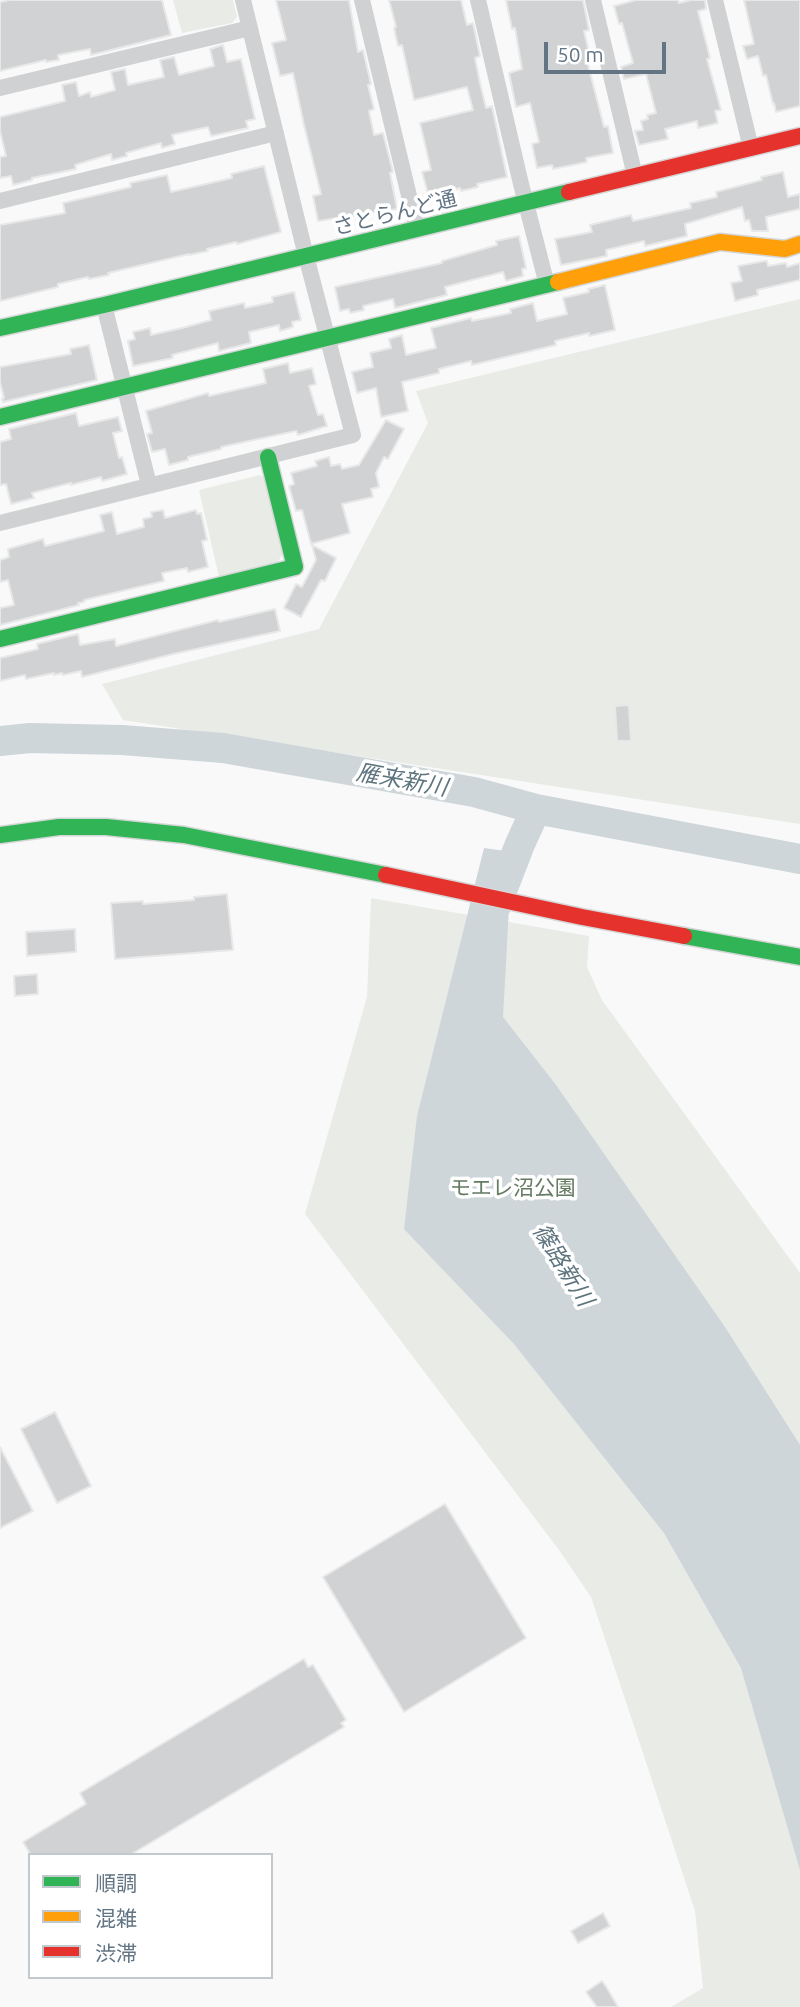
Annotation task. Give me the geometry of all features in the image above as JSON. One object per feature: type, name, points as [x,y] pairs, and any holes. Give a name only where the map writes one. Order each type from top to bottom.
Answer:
[{"type":"street","points":[[0,523],[353,435],[243,0]]},
{"type":"street","points":[[362,0],[417,229]]},
{"type":"street","points":[[478,0],[547,285]]},
{"type":"street","points":[[593,0],[635,176]]},
{"type":"street","points":[[715,0],[751,148]]},
{"type":"street","points":[[0,88],[250,28]]},
{"type":"street","points":[[0,201],[276,133]]},
{"type":"street","name":"さとらんど通","points":[[0,328],[800,136]]},
{"type":"street","points":[[0,417],[720,242],[785,249],[800,244]]},
{"type":"street","points":[[104,305],[149,485]]},
{"type":"street","points":[[0,639],[295,567],[268,457]]},
{"type":"street","points":[[0,835],[59,827],[106,827],[184,835],[571,914],[800,957]]},
{"type":"green space","points":[[173,0],[233,0],[237,17],[232,23],[182,33]]},
{"type":"green space","points":[[800,299],[800,824],[123,720],[102,684],[319,629],[428,423],[416,391]]},
{"type":"green space","points":[[260,475],[268,481],[284,551],[278,562],[219,577],[199,490]]},
{"type":"green space","name":"モエレ沼公園","points":[[371,898],[589,936],[587,967],[602,1000],[800,1273],[800,2007],[671,2007],[703,1988],[695,1911],[591,1597],[559,1550],[305,1214],[367,997]]},
{"type":"water","points":[[484,848],[512,852],[503,1017],[556,1085],[725,1327],[800,1445],[800,1870],[741,1668],[664,1533],[514,1344],[404,1229],[417,1116]]},
{"type":"building","points":[[162,0],[171,35],[91,55],[90,49],[58,55],[59,60],[46,60],[0,71],[0,2]]},
{"type":"building","points":[[276,0],[349,0],[358,52],[363,50],[371,84],[368,85],[374,109],[369,111],[374,135],[383,133],[393,172],[390,173],[397,209],[318,221],[313,196],[321,194],[293,73],[280,76],[272,43],[286,40]]},
{"type":"building","points":[[389,0],[461,0],[467,25],[473,23],[480,56],[475,58],[480,83],[486,108],[492,106],[507,177],[477,184],[478,187],[461,191],[460,188],[429,197],[422,172],[431,170],[420,123],[473,110],[467,87],[414,100],[402,45],[398,46]]},
{"type":"building","points":[[506,0],[583,0],[589,30],[584,31],[590,56],[586,57],[604,127],[608,126],[613,153],[586,158],[587,162],[553,169],[552,165],[537,168],[532,144],[539,142],[530,103],[516,107],[509,73],[522,69],[515,28],[512,29]]},
{"type":"building","points":[[636,0],[678,0],[679,3],[705,0],[706,9],[698,11],[721,110],[715,111],[718,123],[698,128],[697,121],[665,129],[668,139],[639,145],[635,131],[643,130],[641,121],[648,119],[647,115],[656,113],[646,74],[624,79],[621,67],[633,63],[622,23],[619,24],[614,6]]},
{"type":"building","points":[[744,0],[800,0],[800,106],[776,112],[758,56],[747,59],[743,46],[754,44]]},
{"type":"building","points":[[223,45],[227,62],[241,59],[255,119],[246,121],[248,128],[211,136],[208,127],[172,135],[175,144],[162,148],[161,143],[112,160],[111,154],[75,165],[76,169],[32,178],[13,185],[11,176],[0,178],[0,157],[6,156],[0,131],[0,117],[65,101],[62,85],[76,82],[79,96],[90,92],[91,97],[115,90],[111,72],[125,69],[128,85],[164,77],[160,60],[174,57],[179,75],[214,66],[210,49]]},
{"type":"building","points":[[264,166],[281,232],[108,273],[109,275],[58,284],[58,287],[0,301],[0,225],[65,213],[63,203],[131,187],[130,183],[167,175],[171,192],[232,178],[231,174]]},
{"type":"building","points":[[783,172],[788,197],[800,194],[800,209],[766,217],[768,231],[752,231],[749,220],[745,221],[742,207],[685,224],[687,236],[645,246],[644,241],[606,250],[607,256],[561,265],[555,239],[592,232],[590,225],[631,215],[633,221],[691,208],[690,203],[717,197],[716,192]]},
{"type":"building","points":[[519,236],[526,268],[522,269],[523,276],[506,281],[503,272],[445,287],[447,295],[395,308],[393,299],[363,306],[364,310],[350,313],[349,309],[340,311],[335,287],[442,263],[497,245],[496,241]]},
{"type":"building","points":[[767,261],[768,266],[786,263],[787,267],[800,263],[800,280],[757,290],[758,295],[735,301],[731,283],[742,281],[738,266]]},
{"type":"building","points":[[605,285],[615,330],[555,341],[556,345],[472,365],[471,361],[439,369],[439,373],[402,382],[408,411],[381,417],[376,388],[357,393],[352,372],[373,367],[370,353],[391,348],[389,339],[402,335],[406,355],[436,348],[431,328],[471,318],[472,321],[511,313],[510,309],[533,303],[537,321],[567,314],[563,298]]},
{"type":"building","points":[[294,292],[301,320],[292,322],[293,327],[280,331],[279,325],[249,332],[251,343],[219,351],[218,343],[172,355],[173,358],[133,366],[128,341],[135,339],[133,332],[150,328],[151,335],[182,328],[211,320],[209,311],[244,303],[245,308],[273,302],[272,297]]},
{"type":"building","points":[[89,345],[97,380],[3,402],[0,367],[71,354],[70,349]]},
{"type":"building","points":[[288,363],[290,373],[312,368],[316,384],[309,386],[318,415],[323,414],[327,426],[298,435],[296,431],[221,447],[169,465],[165,449],[152,452],[147,434],[152,433],[146,411],[208,393],[209,396],[266,383],[263,369]]},
{"type":"building","points":[[76,413],[79,426],[118,417],[122,431],[113,433],[119,458],[122,457],[127,474],[102,481],[101,477],[71,483],[32,493],[34,498],[11,504],[6,484],[0,485],[0,442],[11,439],[9,429]]},
{"type":"building","points":[[386,420],[404,429],[388,459],[384,457],[376,473],[379,487],[371,489],[373,497],[342,504],[350,533],[311,544],[302,510],[296,511],[289,486],[294,484],[291,473],[317,466],[315,461],[329,457],[331,466],[340,464],[342,469],[359,465]]},
{"type":"building","points":[[163,510],[165,518],[196,510],[197,514],[201,513],[207,540],[202,541],[208,567],[188,572],[187,568],[162,573],[164,581],[84,600],[78,603],[79,605],[0,625],[0,608],[14,605],[8,580],[0,582],[0,560],[9,557],[8,549],[43,539],[45,546],[104,531],[100,515],[112,512],[117,534],[144,527],[143,519],[152,517],[151,512]]},
{"type":"building","points":[[312,545],[336,558],[325,581],[321,580],[301,617],[284,608],[296,584],[302,587],[316,560]]},
{"type":"building","points":[[275,609],[280,631],[82,677],[81,671],[26,679],[25,675],[0,681],[0,658],[38,649],[37,644],[78,634],[80,645],[115,639],[116,646],[218,620],[219,622]]},
{"type":"building","points":[[629,705],[631,741],[617,741],[615,706]]},
{"type":"building","points":[[227,894],[233,950],[115,959],[111,903],[143,901],[143,904]]},
{"type":"building","points":[[75,929],[76,952],[27,956],[26,932]]},
{"type":"building","points":[[37,974],[38,994],[15,996],[14,976]]},
{"type":"building","points":[[55,1412],[91,1486],[57,1503],[21,1429]]},
{"type":"building","points":[[0,1447],[33,1511],[0,1528]]},
{"type":"building","points":[[445,1504],[526,1638],[404,1712],[323,1577]]},
{"type":"building","points":[[304,1659],[308,1667],[313,1665],[346,1720],[341,1723],[344,1727],[133,1853],[30,1853],[23,1842],[86,1804],[80,1793]]},
{"type":"building","points":[[603,1913],[610,1926],[578,1943],[571,1931]]},
{"type":"building","points":[[602,1981],[618,2007],[597,2007],[586,1992]]},
{"type":"waterway","name":"雁来新川","points":[[0,741],[30,738],[122,740],[223,748],[474,792],[536,809],[800,859]]},
{"type":"waterway","name":"篠路新川","points":[[496,906],[536,809]]},
{"type":"traffic: fast","points":[[0,328],[569,192]]},
{"type":"traffic: fast","points":[[0,417],[558,282]]},
{"type":"traffic: fast","points":[[0,639],[295,567],[268,457]]},
{"type":"traffic: fast","points":[[0,835],[59,827],[106,827],[184,835],[386,875]]},
{"type":"traffic: fast","points":[[684,936],[800,957]]},
{"type":"traffic: slow","points":[[558,282],[720,242],[785,249],[800,244]]},
{"type":"traffic: jam","points":[[569,192],[800,136]]},
{"type":"traffic: jam","points":[[386,875],[684,936]]}]
